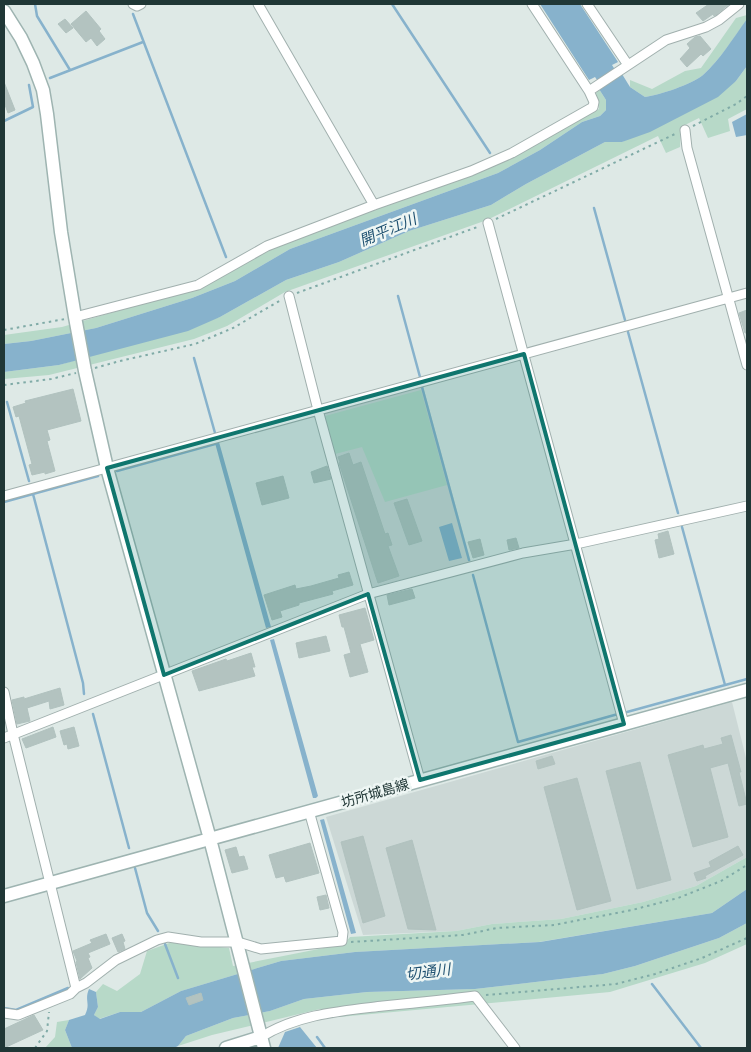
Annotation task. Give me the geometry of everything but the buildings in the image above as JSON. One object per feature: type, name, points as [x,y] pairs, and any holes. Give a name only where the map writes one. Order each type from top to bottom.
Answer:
[{"type":"street","points":[[133,4],[137,6],[141,4]]},
{"type":"street","points":[[258,4],[374,204]]},
{"type":"street","points":[[75,320],[198,285],[267,246],[374,204],[471,171],[512,152],[592,107],[594,102],[591,89],[532,4]]},
{"type":"street","points":[[587,4],[625,67]]},
{"type":"street","points":[[591,89],[666,40],[706,27],[719,20],[739,4]]},
{"type":"street","points":[[4,11],[21,38],[33,63],[42,90],[47,114],[61,232],[84,369],[107,468],[238,942],[261,1037]]},
{"type":"street","points":[[685,130],[686,148],[747,365]]},
{"type":"street","points":[[488,223],[624,724]]},
{"type":"street","points":[[4,496],[747,293]]},
{"type":"street","points":[[289,296],[318,410],[420,780]]},
{"type":"street","points":[[4,738],[368,594],[524,553],[576,544],[747,506]]},
{"type":"street","name":"坊所城島線","points":[[4,896],[747,690]]},
{"type":"street","points":[[4,692],[76,988]]},
{"type":"street","points":[[4,1013],[18,1015],[70,994],[116,960],[157,940],[168,937],[201,942],[238,942],[261,949],[342,941],[343,932],[309,811]]},
{"type":"street","points":[[226,1048],[261,1037],[277,1026],[304,1018],[333,1012],[476,996],[515,1048]]},
{"type":"path","points":[[4,385],[51,379],[84,369],[195,344],[233,328],[289,296],[488,223],[685,130],[736,104],[747,96]]},
{"type":"path","points":[[4,330],[75,320]]},
{"type":"path","points":[[342,941],[463,935],[497,928],[564,923],[632,910],[678,898],[721,880],[747,865]]},
{"type":"path","points":[[476,996],[616,984],[655,974],[702,958],[747,938]]},
{"type":"path","points":[[35,1048],[47,1031],[51,1002]]},
{"type":"highlighted area","points":[[524,354],[624,724],[420,780],[368,594],[164,675],[107,468]]},
{"type":"shaded area","points":[[423,386],[471,562],[369,588],[321,414]]},
{"type":"shaded area","points":[[732,702],[747,762],[747,857],[696,886],[643,902],[561,919],[492,924],[456,931],[363,935],[326,817]]},
{"type":"green space","points":[[747,15],[747,20],[721,56],[703,75],[676,89],[645,97],[630,87],[630,80],[652,89],[685,71],[701,68],[736,18]]},
{"type":"green space","points":[[747,66],[747,109],[728,119],[730,131],[708,138],[699,118],[681,127],[680,147],[666,153],[658,136],[487,220],[285,292],[227,326],[194,339],[49,375],[4,379],[4,372],[59,365],[220,317],[286,280],[339,262],[409,231],[491,205],[605,142],[622,142],[736,81]]},
{"type":"green space","points":[[599,89],[606,100],[606,110],[600,116],[582,122],[540,150],[498,173],[290,249],[235,281],[192,298],[96,328],[31,341],[4,344],[4,335],[62,327],[200,287],[275,246],[497,165],[599,109],[596,93]]},
{"type":"green space","points":[[421,390],[447,485],[385,502],[362,447],[335,454],[325,416]]},
{"type":"green space","points":[[747,857],[747,889],[712,913],[539,942],[355,952],[281,961],[181,991],[141,1012],[120,1012],[99,1019],[94,1015],[98,1007],[96,992],[103,984],[117,991],[140,974],[147,951],[172,942],[229,948],[233,966],[344,944],[350,937],[456,931],[492,924],[561,919],[643,902],[696,886]]},
{"type":"green space","points":[[747,923],[747,944],[705,963],[610,992],[339,1017],[320,1009],[212,1035],[178,1046],[186,1036],[233,1018],[270,1011],[304,999],[367,992],[475,989],[603,974],[635,966],[719,938]]},
{"type":"green space","points":[[69,1020],[65,1030],[72,1048],[45,1048],[55,1037],[57,1022]]},
{"type":"water","name":"開平江川","points":[[540,4],[580,4],[618,62],[612,65],[619,76],[622,74],[630,87],[645,97],[676,89],[703,75],[721,56],[747,19],[747,66],[736,81],[718,97],[650,132],[622,142],[605,142],[491,205],[409,231],[339,262],[286,280],[220,317],[188,331],[59,365],[4,372],[4,344],[31,341],[96,328],[192,298],[235,281],[290,249],[498,173],[540,150],[582,122],[600,116],[606,110],[606,100],[599,89],[602,87],[595,77],[589,80]]},
{"type":"water","points":[[747,114],[747,135],[736,137],[732,122]]},
{"type":"water","points":[[219,442],[271,627],[266,628],[215,443]]},
{"type":"water","points":[[452,523],[462,558],[449,561],[439,527]]},
{"type":"water","points":[[274,639],[318,796],[316,798],[313,798],[270,640]]},
{"type":"water","points":[[324,819],[356,933],[351,934],[320,820]]},
{"type":"water","name":"切通川","points":[[747,889],[747,923],[719,938],[635,966],[603,974],[475,989],[367,992],[304,999],[270,1011],[233,1018],[186,1036],[174,1048],[72,1048],[65,1030],[69,1020],[85,1015],[89,989],[96,992],[98,1007],[94,1015],[100,1019],[120,1012],[141,1012],[181,991],[281,961],[355,952],[540,942],[712,913]]},
{"type":"water","points":[[300,1027],[317,1048],[278,1048],[285,1032]]},
{"type":"waterway","points":[[35,4],[37,16],[70,70]]},
{"type":"waterway","points":[[392,4],[490,153]]},
{"type":"waterway","points":[[133,14],[226,257]]},
{"type":"waterway","points":[[50,78],[143,42]]},
{"type":"waterway","points":[[4,121],[33,107],[29,85]]},
{"type":"waterway","points":[[594,208],[625,320]]},
{"type":"waterway","points":[[398,296],[420,377]]},
{"type":"waterway","points":[[628,332],[678,513]]},
{"type":"waterway","points":[[194,358],[215,433]]},
{"type":"waterway","points":[[422,387],[469,560]]},
{"type":"waterway","points":[[7,402],[29,481]]},
{"type":"waterway","points":[[117,471],[215,444]]},
{"type":"waterway","points":[[4,502],[98,476]]},
{"type":"waterway","points":[[33,494],[83,683],[84,694]]},
{"type":"waterway","points":[[682,527],[725,685]]},
{"type":"waterway","points":[[473,575],[518,742],[618,714]]},
{"type":"waterway","points":[[627,712],[747,679]]},
{"type":"waterway","points":[[93,714],[129,848]]},
{"type":"waterway","points":[[135,868],[147,913],[158,931]]},
{"type":"waterway","points":[[165,944],[178,978]]},
{"type":"waterway","points":[[652,984],[701,1048]]},
{"type":"waterway","points":[[4,1008],[16,1010],[68,988]]},
{"type":"waterway","points":[[317,1037],[325,1048]]}]
